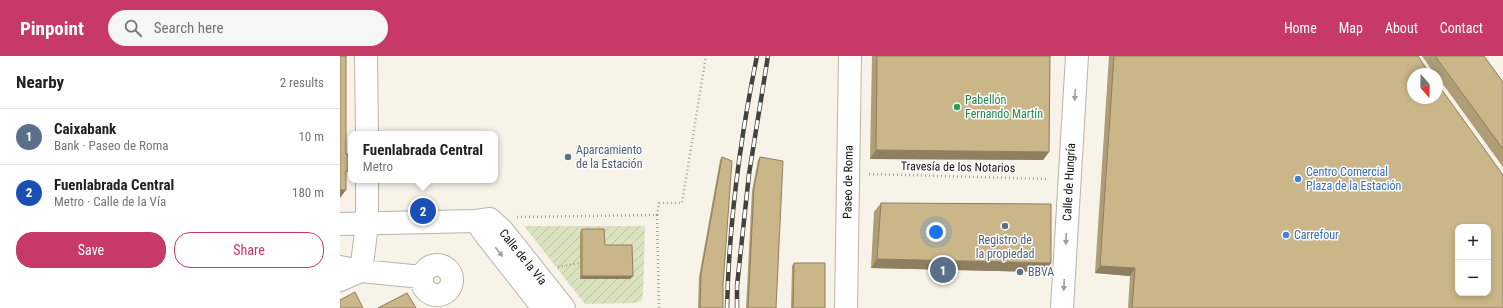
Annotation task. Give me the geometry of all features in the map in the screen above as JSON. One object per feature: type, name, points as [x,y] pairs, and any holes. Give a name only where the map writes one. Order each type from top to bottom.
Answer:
[{"type":"street","points":[[366,56],[367,131]]},
{"type":"street","name":"Paseo de Roma","points":[[846,308],[850,56]]},
{"type":"street","name":"Calle de Hungría","points":[[1062,308],[1077,56]]},
{"type":"street","points":[[361,270],[367,224],[367,183]]},
{"type":"street","name":"Calle de la Vía","points":[[340,224],[476,221],[490,219],[502,230],[564,308]]},
{"type":"street","name":"Calle de la Vía","points":[[476,221],[543,308]]},
{"type":"street","points":[[340,267],[422,277],[427,268],[442,265],[450,272],[452,278],[452,283],[442,302]]},
{"type":"street","points":[[340,280],[361,270]]},
{"type":"path","points":[[659,308],[657,215],[659,204],[682,203],[706,56]]},
{"type":"path","name":"Travesía de los Notarios","points":[[867,174],[1048,179]]},
{"type":"path","points":[[514,217],[657,215]]},
{"type":"path","points":[[554,268],[580,262]]},
{"type":"green space","points":[[524,226],[645,226],[643,296],[641,301],[636,303],[585,304]]},
{"type":"building","points":[[340,56],[346,56],[346,154],[348,154],[348,171],[346,171],[346,190],[340,190]]},
{"type":"building","name":"Pabellón Fernando Martín","points":[[877,56],[1050,56],[1049,152],[876,150]]},
{"type":"building","name":"Centro Comercial Plaza de la Estación","points":[[1114,56],[1418,56],[1426,68],[1407,68],[1407,104],[1443,104],[1443,91],[1503,175],[1503,308],[1132,308],[1135,268],[1100,266]]},
{"type":"building","points":[[1435,56],[1484,56],[1503,82],[1503,149]]},
{"type":"building","points":[[722,157],[732,161],[723,285],[723,308],[700,308],[701,274]]},
{"type":"building","points":[[760,157],[783,161],[776,308],[748,308],[754,187]]},
{"type":"building","points":[[881,203],[1051,204],[1051,263],[877,259]]},
{"type":"building","points":[[582,229],[604,229],[605,245],[632,245],[633,276],[582,276]]},
{"type":"building","points":[[794,263],[825,263],[825,308],[793,308]]},
{"type":"building","points":[[355,292],[363,308],[340,308],[340,300]]},
{"type":"building","points":[[407,293],[416,308],[378,308]]},
{"type":"railway","points":[[727,308],[730,245],[736,182],[745,119],[757,56]]},
{"type":"railway","points":[[737,308],[737,286],[749,174],[768,56]]},
{"type":"place","name":"Pabellón Fernando Martín","points":[[957,107]]},
{"type":"place","name":"Aparcamiento de la Estación","points":[[568,157]]},
{"type":"place","name":"Centro Comercial Plaza de la Estación","points":[[1298,179]]},
{"type":"place","name":"Fuenlabrada Central","points":[[423,211]]},
{"type":"place","name":"Registro de la propiedad","points":[[1005,226]]},
{"type":"place","name":"Carrefour","points":[[1286,235]]},
{"type":"place","name":"Caixabank","points":[[943,270]]},
{"type":"place","name":"BBVA","points":[[1020,272]]}]
